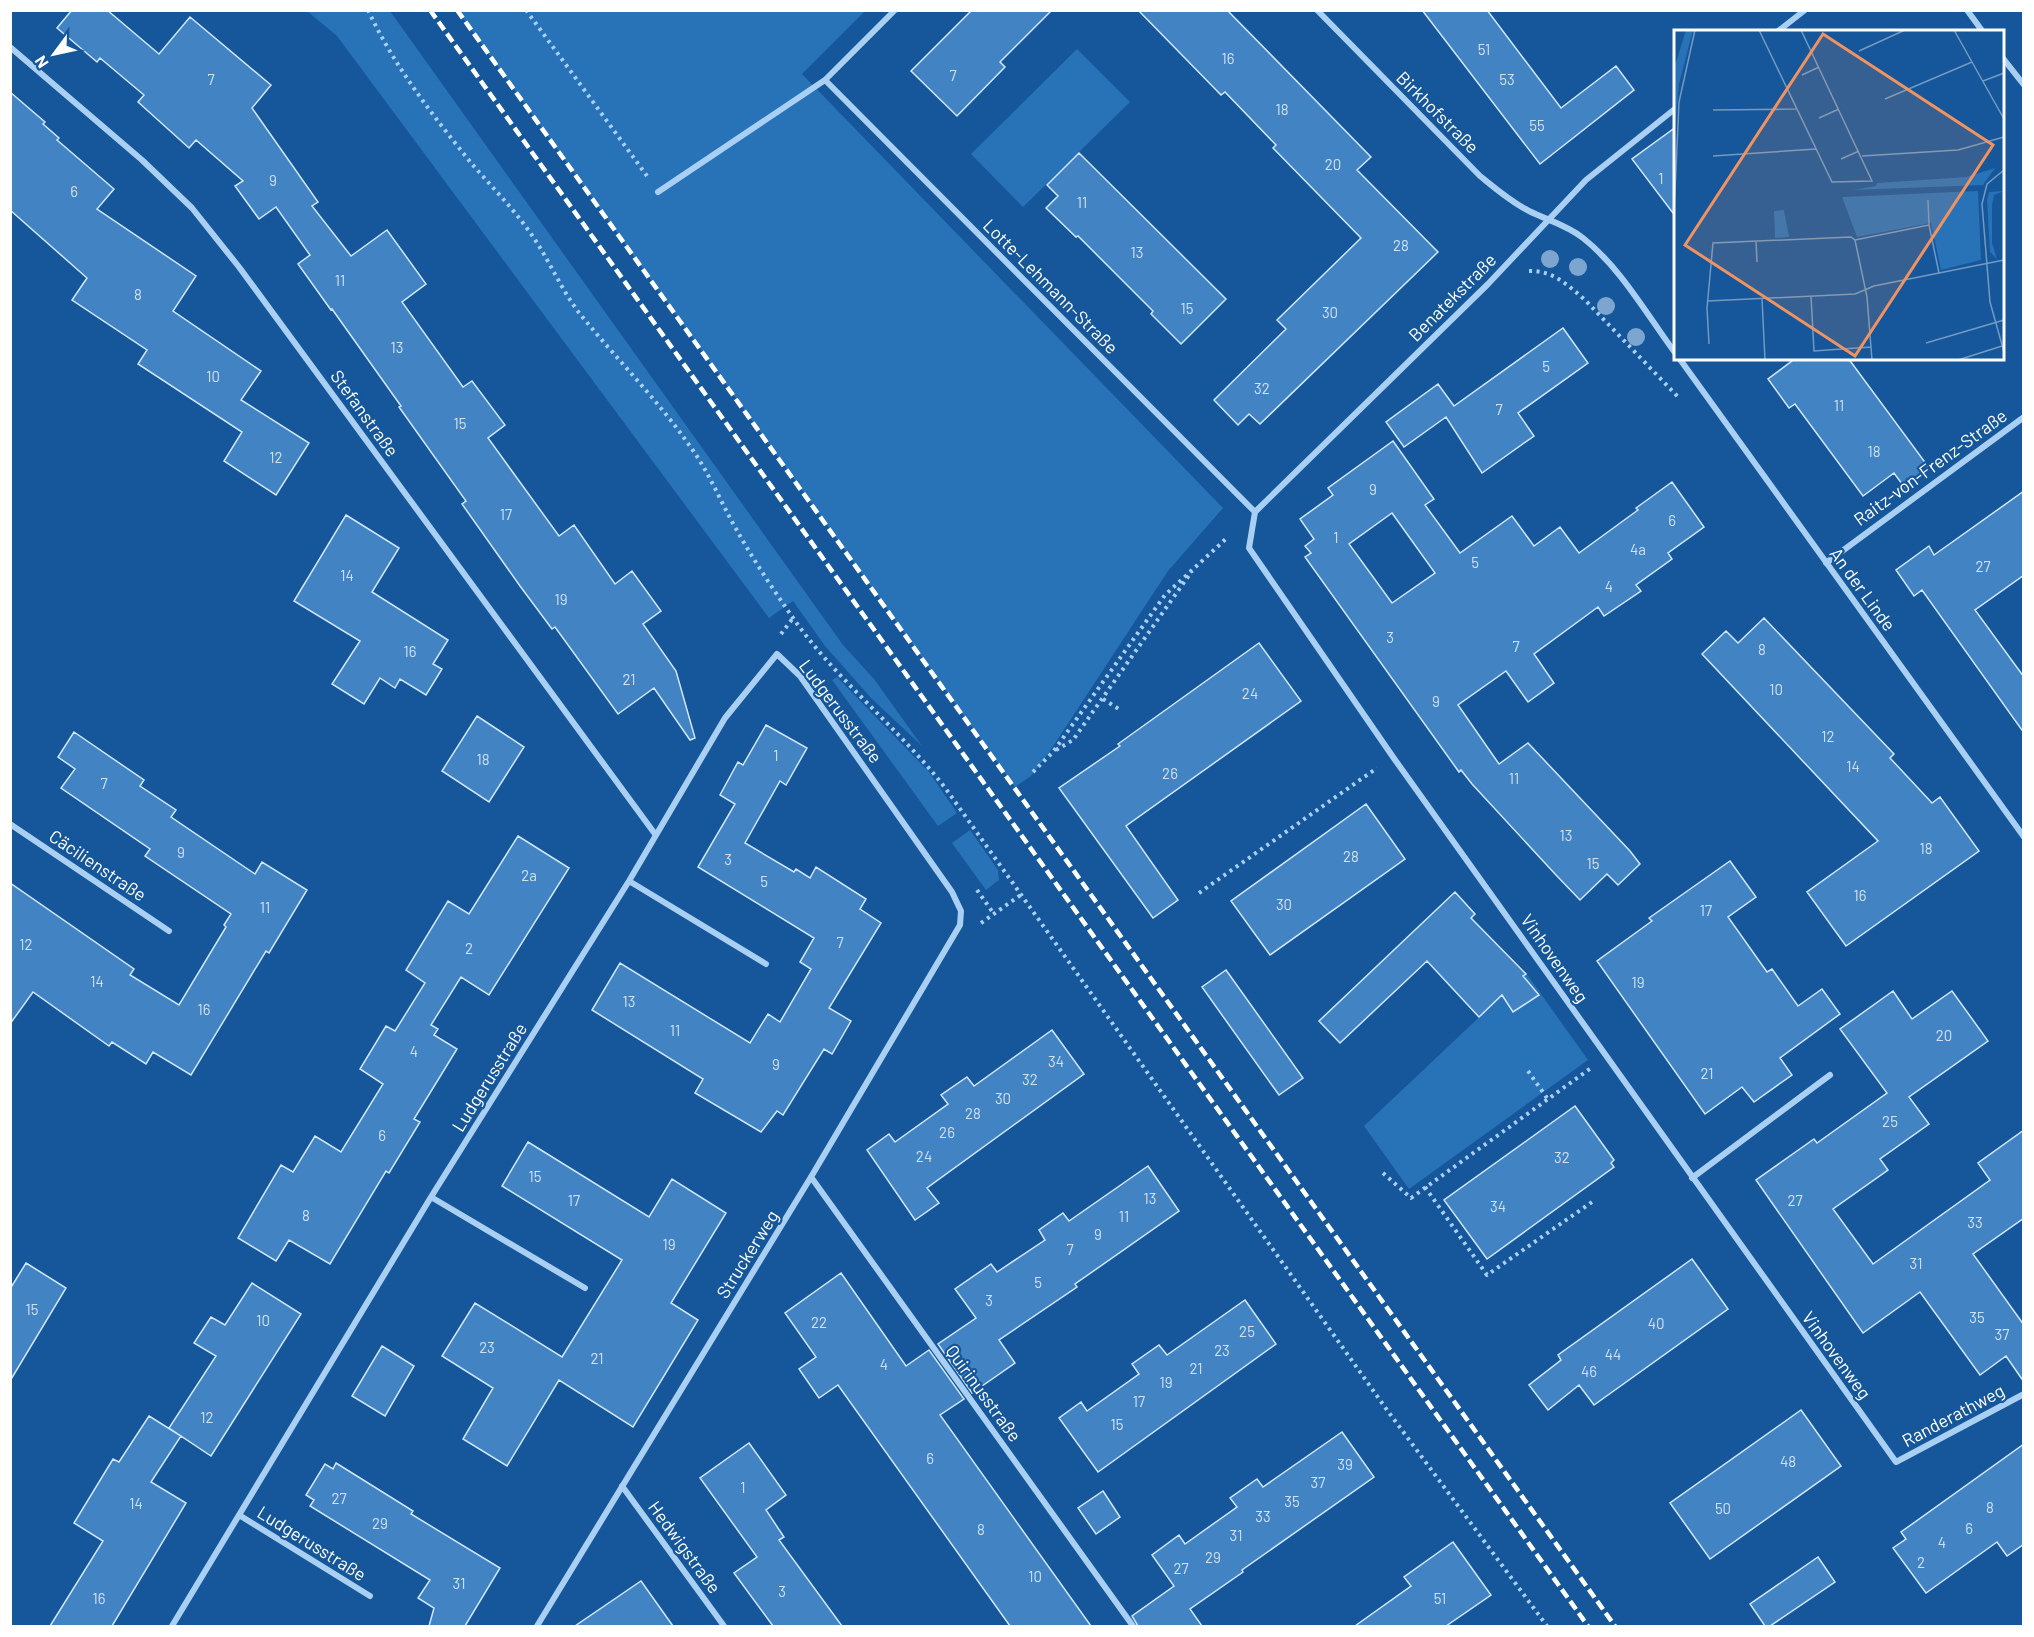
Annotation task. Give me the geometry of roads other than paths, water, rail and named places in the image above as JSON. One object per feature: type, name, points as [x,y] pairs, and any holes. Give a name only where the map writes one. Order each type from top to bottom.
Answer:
[{"type":"street","points":[[658,192],[825,80],[895,10]]},
{"type":"street","name":"Birkhofstraße","points":[[1317,10],[1480,176],[1512,202],[1548,220]]},
{"type":"street","points":[[1780,30],[1805,10]]},
{"type":"street","points":[[1968,10],[1982,30]]},
{"type":"street","name":"Stefanstraße","points":[[10,47],[142,160],[192,208],[246,276],[655,834]]},
{"type":"street","points":[[2004,60],[2024,85]]},
{"type":"street","name":"Lotte-Lehmann-Straße","points":[[825,80],[1255,512]]},
{"type":"street","name":"Benatekstraße","points":[[1255,512],[1488,284],[1586,180],[1674,110]]},
{"type":"street","points":[[1548,220],[1582,237],[1599,253],[1617,273],[1674,351]]},
{"type":"street","name":"An der Linde","points":[[1680,360],[2024,837]]},
{"type":"street","name":"Raitz-von-Frenz-Straße","points":[[1826,563],[2024,417]]},
{"type":"street","name":"Vinhovenweg","points":[[1255,512],[1249,548],[1393,757],[1896,1462]]},
{"type":"street","name":"Ludgerusstraße","points":[[172,1626],[431,1197],[629,881],[725,718],[777,654],[800,676],[952,892]]},
{"type":"street","name":"Cäcilienstraße","points":[[10,824],[169,931]]},
{"type":"street","points":[[629,881],[766,964]]},
{"type":"street","name":"Struckerweg","points":[[537,1626],[812,1177],[960,925],[961,911],[952,892]]},
{"type":"street","points":[[1692,1178],[1830,1075]]},
{"type":"street","name":"Quirinusstraße","points":[[812,1177],[1133,1626]]},
{"type":"street","points":[[431,1197],[585,1288]]},
{"type":"street","name":"Randerathweg","points":[[1896,1462],[2024,1394]]},
{"type":"street","name":"Hedwigstraße","points":[[622,1486],[724,1626]]},
{"type":"street","name":"Ludgerusstraße","points":[[239,1515],[370,1596]]},
{"type":"railway","points":[[430,10],[1588,1626]]},
{"type":"railway","points":[[457,10],[1615,1626]]}]
